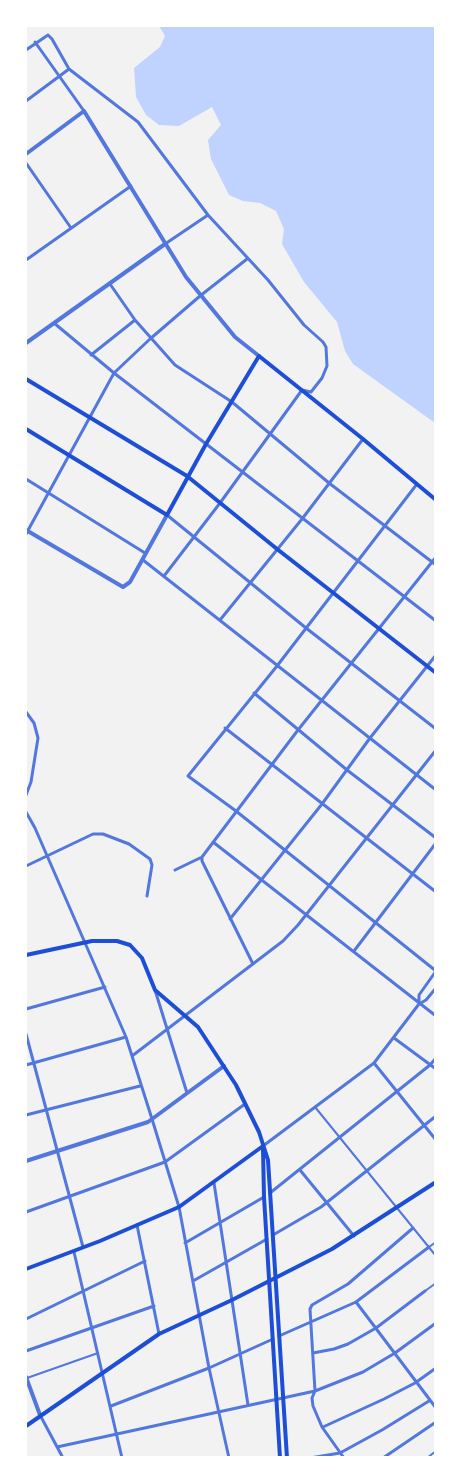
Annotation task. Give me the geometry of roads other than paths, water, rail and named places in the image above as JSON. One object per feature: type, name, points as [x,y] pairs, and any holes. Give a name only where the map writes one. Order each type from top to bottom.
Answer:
[{"type":"main road","points":[[26,429],[167,515],[187,476],[259,356],[435,500]]},
{"type":"main road","points":[[26,379],[187,476],[435,673]]},
{"type":"main road","points":[[26,955],[84,942],[113,940],[130,945],[142,958],[155,990],[198,1027],[225,1066],[259,1132],[268,1160],[275,1278],[275,1338]]},
{"type":"main road","points":[[26,1269],[75,1252],[179,1207],[263,1146]]},
{"type":"main road","points":[[263,1146],[264,1197],[279,1400],[280,1458]]},
{"type":"main road","points":[[26,1426],[159,1334],[270,1281],[354,1236],[435,1182]]},
{"type":"main road","points":[[279,1400],[287,1458]]},
{"type":"street","points":[[26,50],[35,42],[50,36],[69,69],[138,122],[208,215],[326,347],[327,366],[322,378],[311,392],[302,390],[164,576]]},
{"type":"street","points":[[35,42],[84,111],[165,244],[200,296],[235,337],[259,356]]},
{"type":"street","points":[[26,101],[69,69]]},
{"type":"street","points":[[26,154],[84,111]]},
{"type":"street","points":[[26,163],[71,228]]},
{"type":"street","points":[[26,260],[131,186]]},
{"type":"street","points":[[26,343],[208,215]]},
{"type":"street","points":[[248,259],[200,296],[114,373],[26,532],[121,587],[128,586],[167,515],[435,729]]},
{"type":"street","points":[[109,283],[150,339],[175,365],[232,402],[329,483],[435,565]]},
{"type":"street","points":[[91,355],[135,320]]},
{"type":"street","points":[[54,323],[114,373],[435,621]]},
{"type":"street","points":[[220,620],[363,439]]},
{"type":"street","points":[[26,480],[147,554]]},
{"type":"street","points":[[417,484],[277,666],[188,776],[236,811],[435,971],[419,995],[419,1004]]},
{"type":"street","points":[[175,870],[202,857],[298,730],[435,557]]},
{"type":"street","points":[[143,560],[435,790]]},
{"type":"street","points":[[230,919],[322,804],[435,655]]},
{"type":"street","points":[[254,693],[347,770],[435,838]]},
{"type":"street","points":[[26,712],[34,723],[38,738],[31,782],[26,795]]},
{"type":"street","points":[[225,729],[435,892]]},
{"type":"street","points":[[132,1056],[283,941],[435,750]]},
{"type":"street","points":[[26,812],[126,1037],[152,1119],[179,1207],[209,1368],[229,1458]]},
{"type":"street","points":[[26,866],[98,833],[129,844],[152,862],[147,896]]},
{"type":"street","points":[[213,842],[435,1016]]},
{"type":"street","points":[[354,951],[435,843]]},
{"type":"street","points":[[202,857],[230,919],[254,964]]},
{"type":"street","points":[[26,1009],[105,987]]},
{"type":"street","points":[[263,1146],[374,1063],[419,1004],[426,1000],[435,988]]},
{"type":"street","points":[[155,990],[188,1095]]},
{"type":"street","points":[[26,1034],[84,1248]]},
{"type":"street","points":[[26,1065],[126,1037]]},
{"type":"street","points":[[394,1038],[435,1069]]},
{"type":"street","points":[[270,1193],[430,1065],[435,1058]]},
{"type":"street","points":[[374,1063],[435,1140]]},
{"type":"street","points":[[26,1161],[152,1119],[225,1066]]},
{"type":"street","points":[[26,1115],[141,1085]]},
{"type":"street","points":[[26,1212],[165,1162],[245,1104]]},
{"type":"street","points":[[314,1106],[435,1257]]},
{"type":"street","points":[[273,1235],[327,1202],[435,1116]]},
{"type":"street","points":[[300,1169],[354,1236]]},
{"type":"street","points":[[214,1183],[248,1406]]},
{"type":"street","points":[[186,1243],[264,1197]]},
{"type":"street","points":[[137,1225],[159,1334]]},
{"type":"street","points":[[344,1458],[322,1427],[313,1406],[312,1398],[315,1391],[310,1310],[312,1305],[348,1284],[413,1228]]},
{"type":"street","points":[[192,1281],[267,1238]]},
{"type":"street","points":[[111,1406],[209,1368],[356,1302],[435,1242]]},
{"type":"street","points":[[75,1252],[122,1458]]},
{"type":"street","points":[[26,1319],[144,1261]]},
{"type":"street","points":[[313,1353],[339,1347],[376,1328],[435,1283]]},
{"type":"street","points":[[356,1302],[435,1408]]},
{"type":"street","points":[[26,1351],[154,1306]]},
{"type":"street","points":[[57,1447],[315,1391],[363,1372],[395,1353],[435,1323]]},
{"type":"street","points":[[63,1458],[40,1415],[26,1378],[98,1353]]},
{"type":"street","points":[[322,1427],[415,1383],[435,1368]]},
{"type":"street","points":[[310,1458],[340,1453],[429,1401]]},
{"type":"street","points":[[383,1458],[435,1422]]},
{"type":"street","points":[[427,1458],[435,1451]]},
{"type":"water","points":[[159,26],[435,26],[435,423],[353,364],[345,351],[337,322],[304,282],[282,244],[284,229],[276,211],[260,203],[243,201],[229,195],[211,159],[208,140],[221,125],[212,107],[179,126],[159,125],[146,115],[136,97],[134,68],[160,47],[165,36]]}]
